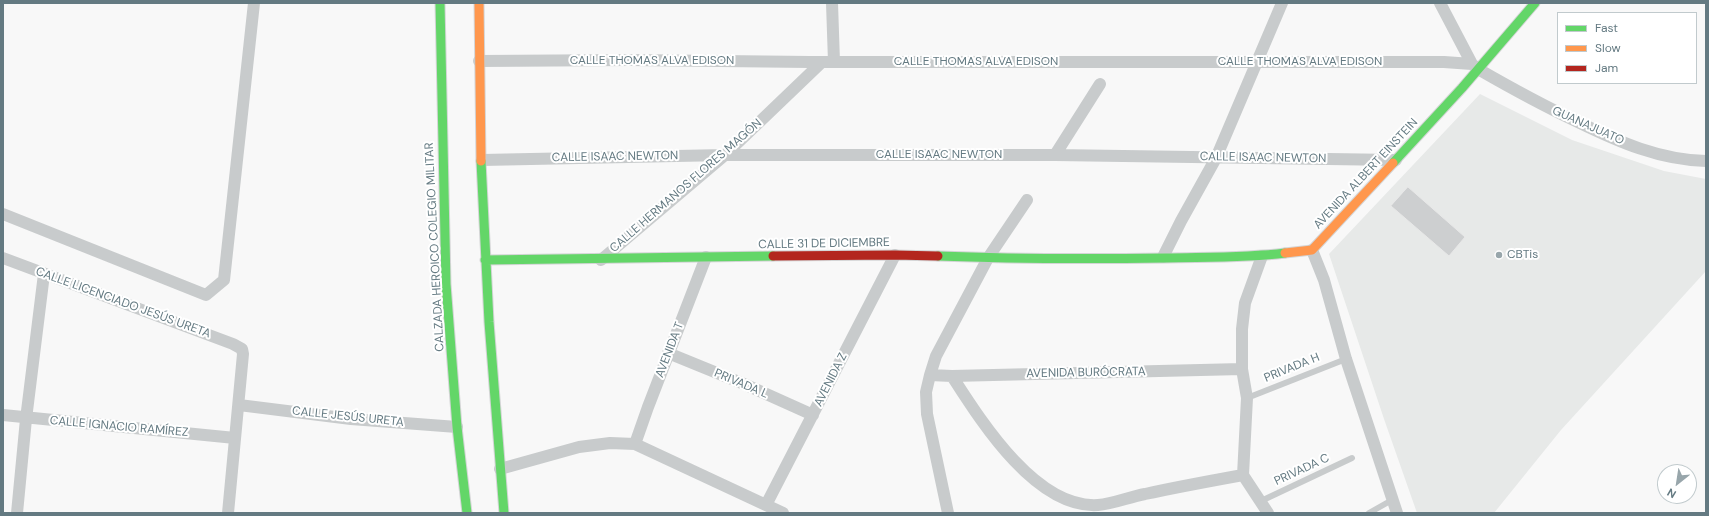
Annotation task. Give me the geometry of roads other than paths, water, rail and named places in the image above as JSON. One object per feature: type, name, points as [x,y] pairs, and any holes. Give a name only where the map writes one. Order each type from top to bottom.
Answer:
[{"type":"street","points":[[3,214],[206,295],[224,280],[254,3]]},
{"type":"street","name":"CALZADA HEROICO COLEGIO MILITAR","points":[[440,3],[446,284],[457,427],[467,513]]},
{"type":"street","points":[[479,3],[479,61],[485,260],[491,367],[504,513]]},
{"type":"street","points":[[828,62],[832,3]]},
{"type":"street","points":[[1282,3],[1216,158],[1163,257],[1262,256],[1312,250],[1324,280],[1346,359],[1397,513]]},
{"type":"street","points":[[1440,3],[1475,66]]},
{"type":"street","name":"AVENIDA ALBERT EINSTEIN","points":[[1312,250],[1396,160],[1475,66],[1535,3]]},
{"type":"street","name":"CALLE THOMAS ALVA EDISON","points":[[479,61],[1444,62],[1475,66]]},
{"type":"street","name":"CALLE HERMANOS FLORES MAGÓN","points":[[601,260],[725,154],[828,62]]},
{"type":"street","name":"GUANAJUATO","points":[[1475,66],[1553,111],[1621,142],[1667,157],[1706,160]]},
{"type":"street","points":[[1055,155],[1100,84]]},
{"type":"street","name":"CALLE ISAAC NEWTON","points":[[482,160],[725,154],[1055,155],[1396,160]]},
{"type":"street","points":[[948,513],[927,414],[926,392],[930,375],[936,356],[988,258],[1027,200]]},
{"type":"street","name":"CALLE 31 DE DICIEMBRE","points":[[485,260],[601,260],[706,257],[895,255],[988,258],[1163,257]]},
{"type":"street","name":"AVENIDA Z","points":[[766,505],[895,255]]},
{"type":"street","points":[[1262,256],[1245,303],[1242,329],[1242,369],[1247,398],[1243,475],[1268,513]]},
{"type":"street","name":"AVENIDA T","points":[[635,444],[668,353],[706,257]]},
{"type":"street","name":"CALLE LICENCIADO JESÚS URETA","points":[[3,258],[233,344],[242,349],[243,354],[238,405]]},
{"type":"street","points":[[17,513],[26,418],[44,274]]},
{"type":"street","name":"PRIVADA L","points":[[668,353],[744,384],[813,415]]},
{"type":"street","name":"AVENIDA BURÓCRATA","points":[[930,375],[952,376],[1242,369]]},
{"type":"street","points":[[952,376],[989,431],[1038,485],[1051,493],[1072,502],[1096,509],[1143,494],[1243,475]]},
{"type":"street","points":[[228,513],[238,405]]},
{"type":"street","name":"CALLE JESÚS URETA","points":[[238,405],[351,419],[457,427]]},
{"type":"street","name":"CALLE IGNACIO RAMÍREZ","points":[[3,415],[235,438]]},
{"type":"street","points":[[500,469],[579,447],[610,443],[635,444],[783,513]]},
{"type":"lane","name":"PRIVADA H","points":[[1247,398],[1346,359]]},
{"type":"lane","name":"PRIVADA C","points":[[1261,501],[1352,458]]},
{"type":"lane","points":[[1369,513],[1392,500]]},
{"type":"place","name":"CBTis","points":[[1499,255]]}]
